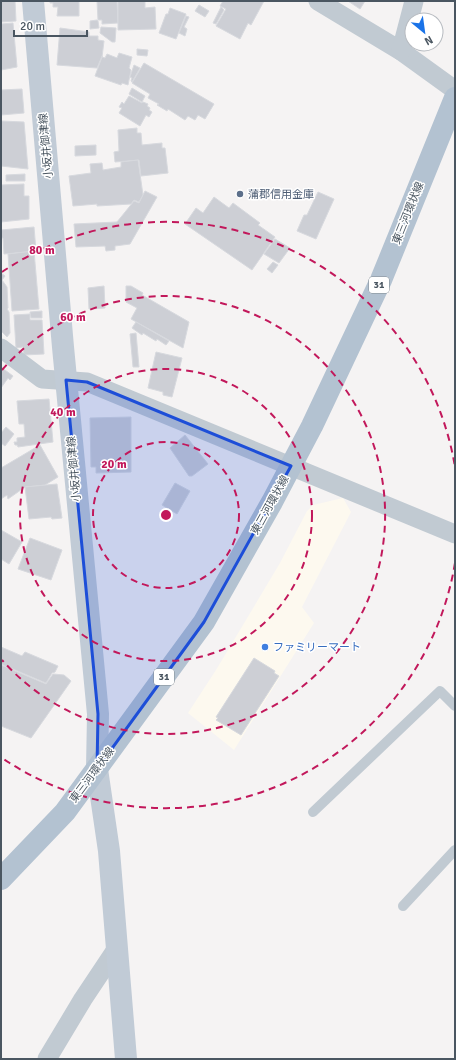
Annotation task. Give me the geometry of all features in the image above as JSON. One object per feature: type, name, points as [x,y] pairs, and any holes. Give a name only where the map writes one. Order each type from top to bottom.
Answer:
[{"type":"main road","name":"小坂井御津線","points":[[33,1],[66,380],[98,714],[97,769],[109,851],[126,1059]]},
{"type":"main road","name":"東三河環状線","points":[[4,873],[65,812],[204,622],[292,466],[312,426],[381,280],[455,98]]},
{"type":"street","points":[[318,1],[401,51],[455,90]]},
{"type":"street","points":[[401,51],[414,1]]},
{"type":"street","points":[[1,348],[42,379],[87,382],[455,534]]},
{"type":"street","points":[[47,1059],[116,948]]},
{"type":"lane","points":[[313,812],[440,691],[455,706]]},
{"type":"lane","points":[[403,906],[455,850]]},
{"type":"highlighted area","points":[[66,380],[87,382],[291,466],[204,622],[97,769],[98,714]]},
{"type":"shaded area","name":"ファミリーマート","points":[[343,498],[351,512],[302,607],[314,623],[234,750],[188,713],[216,670],[280,563],[307,511],[313,505]]},
{"type":"building","points":[[1,1],[15,1],[16,21],[1,22]]},
{"type":"building","points":[[50,1],[79,1],[79,16],[57,16],[58,7],[53,7],[53,3],[50,3]]},
{"type":"building","points":[[97,1],[117,1],[118,23],[102,24],[102,20],[98,20]]},
{"type":"building","points":[[118,1],[145,1],[145,8],[155,7],[156,29],[118,30]]},
{"type":"building","points":[[223,1],[264,1],[251,25],[248,23],[240,39],[216,26],[226,9],[220,6]]},
{"type":"building","points":[[348,1],[365,1],[360,9]]},
{"type":"building","points":[[199,5],[209,11],[205,17],[195,11]]},
{"type":"building","points":[[221,7],[224,10],[216,24],[213,23]]},
{"type":"building","points":[[170,8],[186,14],[176,39],[159,33],[166,14],[168,14]]},
{"type":"building","points":[[186,16],[189,17],[184,27],[187,29],[185,36],[179,33]]},
{"type":"building","points":[[97,20],[99,28],[90,29],[90,21]]},
{"type":"building","points":[[13,23],[17,67],[1,70],[1,24]]},
{"type":"building","points":[[101,27],[116,28],[115,42],[112,42],[100,33]]},
{"type":"building","points":[[60,28],[89,32],[89,36],[98,36],[98,40],[104,41],[102,57],[97,68],[57,65]]},
{"type":"building","points":[[137,49],[148,50],[147,56],[137,55]]},
{"type":"building","points":[[119,53],[132,57],[129,68],[131,70],[128,85],[122,83],[121,85],[95,76],[102,57],[105,58],[107,54],[117,58]]},
{"type":"building","points":[[144,63],[214,104],[205,119],[198,115],[195,120],[188,116],[185,120],[168,109],[167,111],[157,105],[159,104],[148,98],[150,94],[132,83]]},
{"type":"building","points":[[134,65],[140,68],[132,82],[132,78],[130,77]]},
{"type":"building","points":[[132,88],[145,96],[142,102],[129,94]]},
{"type":"building","points":[[22,89],[24,113],[1,115],[1,90]]},
{"type":"building","points":[[129,96],[142,103],[148,104],[147,106],[150,108],[149,110],[152,112],[149,117],[146,115],[140,126],[119,113],[122,108],[119,107],[122,102],[124,104]]},
{"type":"building","points":[[1,121],[24,122],[28,169],[1,166]]},
{"type":"building","points":[[137,128],[137,133],[141,133],[142,145],[162,143],[162,148],[165,148],[168,173],[141,176],[139,160],[115,162],[114,152],[119,151],[118,130]]},
{"type":"building","points":[[96,145],[96,155],[75,156],[75,146]]},
{"type":"building","points":[[138,160],[143,195],[139,202],[134,200],[131,204],[73,206],[69,176],[91,173],[90,164],[102,163],[103,170],[121,167],[121,162]]},
{"type":"building","points":[[25,174],[25,181],[6,181],[6,175]]},
{"type":"building","points":[[24,184],[24,196],[29,196],[29,219],[1,222],[1,185]]},
{"type":"building","points":[[145,191],[157,197],[130,244],[115,246],[115,250],[106,251],[105,246],[76,247],[74,224],[117,222],[134,201],[139,203]]},
{"type":"building","points":[[318,192],[334,199],[316,239],[297,231],[304,215],[307,215]]},
{"type":"building","points":[[214,197],[229,208],[233,203],[260,223],[258,225],[275,237],[252,270],[185,224],[196,208],[203,213]]},
{"type":"building","points":[[34,227],[36,251],[4,254],[1,230]]},
{"type":"building","points":[[275,239],[290,248],[279,263],[264,254]]},
{"type":"building","points":[[34,251],[39,309],[12,311],[8,254]]},
{"type":"building","points":[[273,262],[278,265],[272,273],[267,269]]},
{"type":"building","points":[[1,273],[5,276],[2,280],[7,287],[7,309],[9,312],[10,333],[7,337],[1,331]]},
{"type":"building","points":[[104,286],[105,308],[89,309],[88,288]]},
{"type":"building","points":[[126,286],[131,286],[143,293],[142,295],[189,322],[183,348],[131,319],[137,308],[126,302]]},
{"type":"building","points":[[42,311],[42,318],[31,318],[30,312]]},
{"type":"building","points":[[30,314],[30,320],[42,320],[44,354],[24,355],[23,347],[16,348],[14,315]]},
{"type":"building","points":[[136,322],[169,341],[166,345],[143,333],[142,335],[132,328]]},
{"type":"building","points":[[136,333],[139,367],[133,367],[130,334]]},
{"type":"building","points":[[156,352],[182,358],[172,397],[163,395],[163,392],[148,388]]},
{"type":"building","points":[[1,367],[13,376],[10,380],[8,378],[1,388]]},
{"type":"building","points":[[49,399],[53,442],[18,447],[15,445],[14,442],[17,442],[17,438],[25,437],[24,424],[19,424],[17,401]]},
{"type":"building","points":[[131,417],[131,472],[96,473],[96,467],[91,467],[90,418]]},
{"type":"building","points":[[6,427],[14,434],[5,446],[1,443],[1,433]]},
{"type":"building","points":[[185,435],[208,464],[192,476],[189,476],[170,448]]},
{"type":"building","points":[[40,445],[58,477],[45,485],[25,487],[8,499],[7,495],[1,499],[1,468]]},
{"type":"building","points":[[175,483],[190,491],[177,514],[162,505]]},
{"type":"building","points":[[57,484],[62,518],[52,519],[51,517],[29,519],[25,487]]},
{"type":"building","points":[[1,530],[22,542],[9,564],[1,559]]},
{"type":"building","points":[[30,538],[62,550],[51,580],[18,569]]},
{"type":"building","points":[[1,647],[22,656],[25,652],[58,666],[46,683],[1,664]]},
{"type":"building","points":[[254,658],[275,671],[274,673],[279,676],[241,735],[216,720],[218,718],[216,717]]},
{"type":"building","points":[[1,665],[46,684],[53,674],[64,675],[71,681],[31,738],[1,726]]},
{"type":"place","name":"蒲郡信用金庫","points":[[240,194]]},
{"type":"place","name":"ファミリーマート","points":[[265,647]]}]
